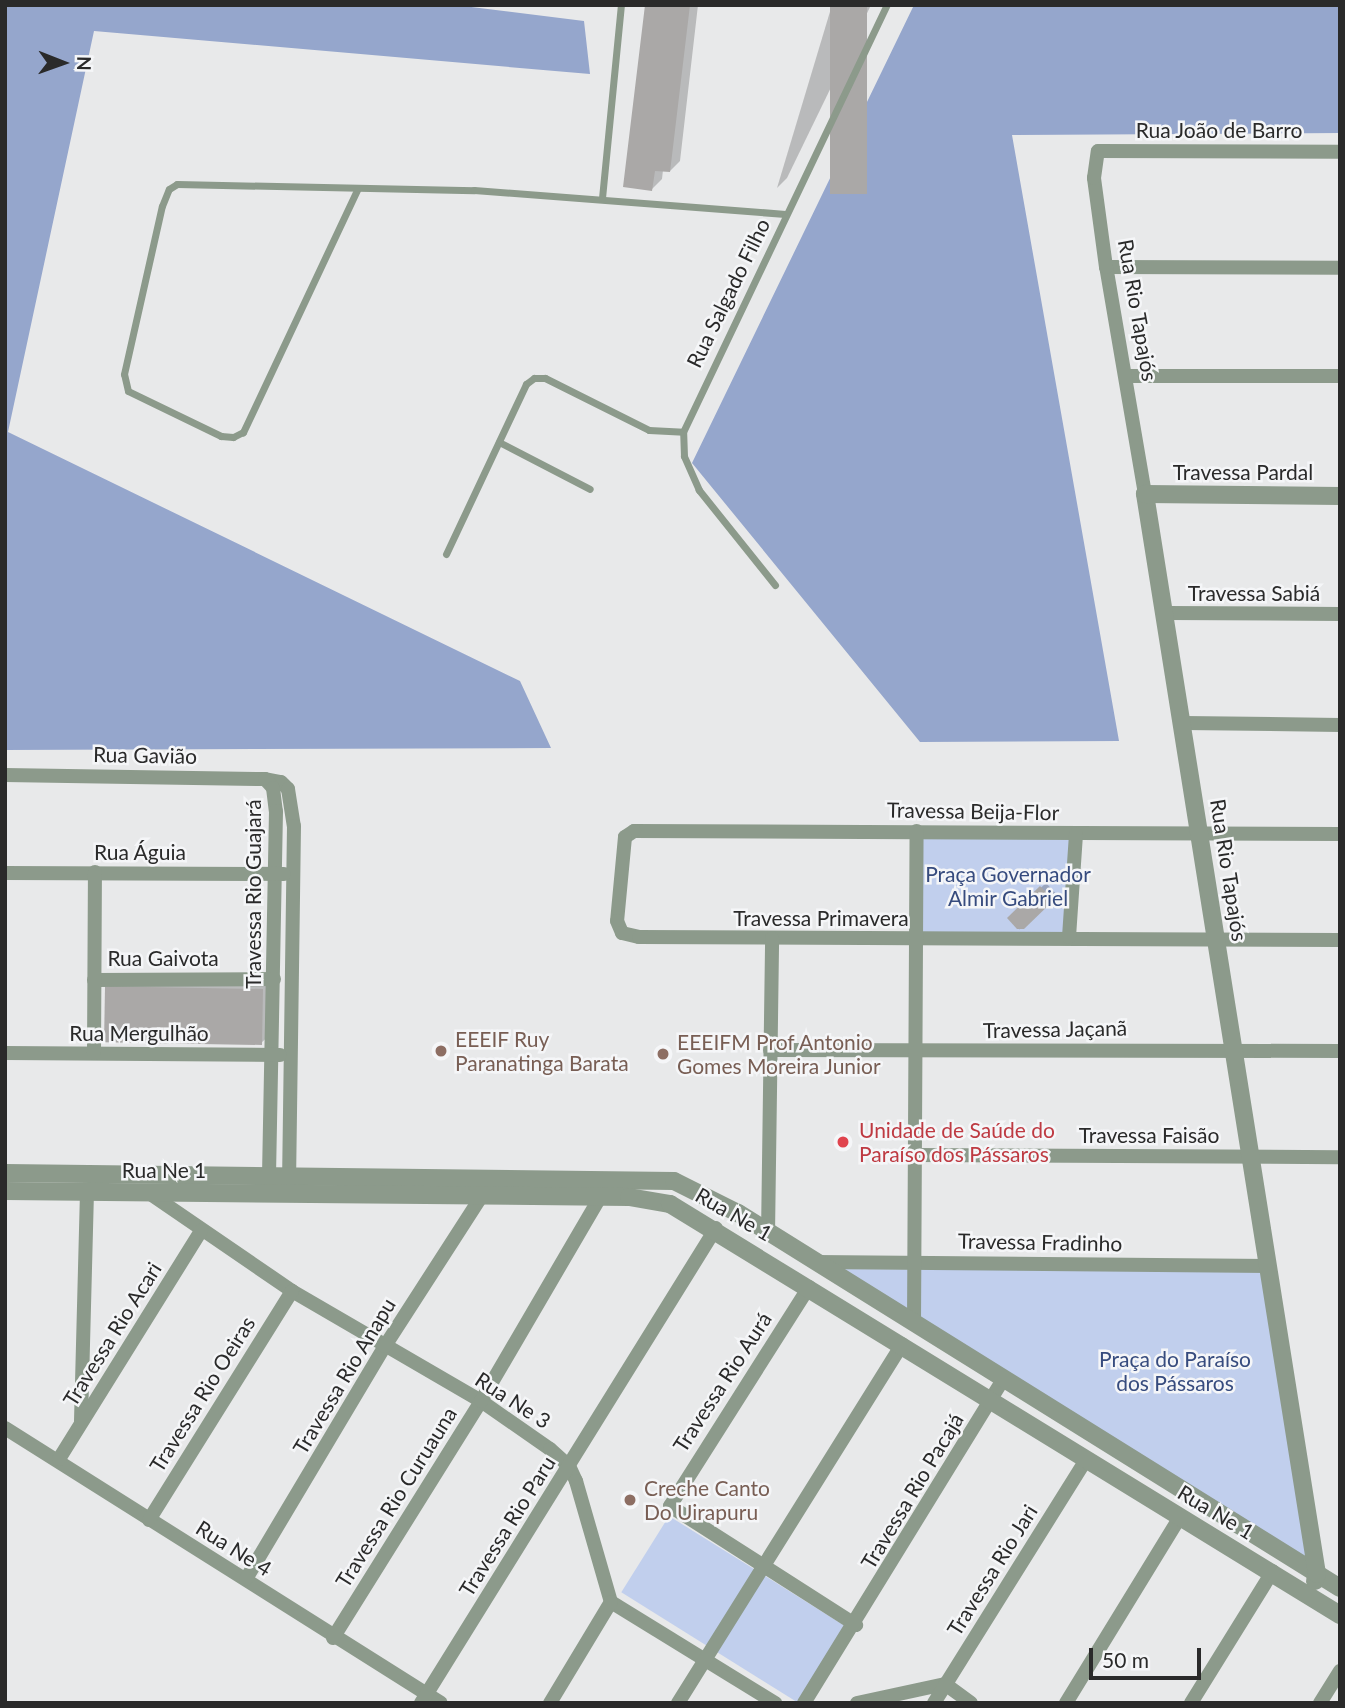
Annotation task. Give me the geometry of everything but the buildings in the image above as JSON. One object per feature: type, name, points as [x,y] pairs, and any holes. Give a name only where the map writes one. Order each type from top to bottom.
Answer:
[{"type":"street","name":"Rua João de Barro","points":[[1098,151],[1340,152]]},
{"type":"street","name":"Rua Rio Tapajós","points":[[1098,151],[1094,178],[1106,267],[1167,613],[1317,1574],[1309,1595]]},
{"type":"street","points":[[1106,267],[1340,268]]},
{"type":"street","points":[[1126,376],[1340,376]]},
{"type":"street","name":"Travessa Pardal","points":[[1146,494],[1340,496]]},
{"type":"street","name":"Travessa Sabiá","points":[[1167,613],[1340,614]]},
{"type":"street","points":[[1184,723],[1340,725]]},
{"type":"street","name":"Rua Gavião","points":[[5,775],[265,779]]},
{"type":"street","name":"Travessa Rio Guajará","points":[[265,779],[281,782],[291,796],[294,873],[288,1194]]},
{"type":"street","name":"Travessa Rio Guajará","points":[[265,779],[276,797],[269,1192]]},
{"type":"street","name":"Travessa Beija-Flor","points":[[618,908],[625,837],[634,831],[1340,834]]},
{"type":"street","points":[[914,1324],[917,831]]},
{"type":"street","points":[[1069,937],[1076,834]]},
{"type":"street","points":[[94,872],[94,1053]]},
{"type":"street","name":"Rua Águia","points":[[5,873],[294,873]]},
{"type":"street","name":"Travessa Primavera","points":[[618,908],[619,929],[639,937],[1340,940]]},
{"type":"street","points":[[768,1234],[772,938]]},
{"type":"street","name":"Rua Gaivota","points":[[94,980],[274,976],[291,972]]},
{"type":"street","name":"Travessa Jaçanã","points":[[771,1050],[1340,1051]]},
{"type":"street","name":"Rua Mergulhão","points":[[5,1053],[290,1056]]},
{"type":"street","name":"Travessa Faisão","points":[[915,1155],[1340,1157]]},
{"type":"street","name":"Rua Ne 1","points":[[5,1172],[674,1181],[742,1216],[811,1262],[1340,1588]]},
{"type":"street","name":"Rua Ne 1","points":[[5,1191],[600,1197],[670,1204],[723,1232],[1086,1460],[1340,1615]]},
{"type":"street","points":[[81,1422],[88,1192]]},
{"type":"street","name":"Rua Ne 3","points":[[149,1193],[292,1291],[481,1401],[569,1466]]},
{"type":"street","name":"Travessa Rio Anapu","points":[[246,1579],[385,1346],[481,1197]]},
{"type":"street","name":"Travessa Rio Curuauna","points":[[333,1638],[481,1401],[600,1197]]},
{"type":"street","points":[[723,1232],[742,1216]]},
{"type":"street","name":"Travessa Rio Acari","points":[[59,1459],[201,1231]]},
{"type":"street","name":"Travessa Rio Paru","points":[[423,1698],[569,1466],[723,1232]]},
{"type":"street","name":"Travessa Fradinho","points":[[811,1262],[1269,1266]]},
{"type":"street","name":"Travessa Rio Aurá","points":[[765,1566],[671,1510],[672,1501],[809,1287]]},
{"type":"street","name":"Travessa Rio Oeiras","points":[[149,1520],[292,1291]]},
{"type":"street","points":[[678,1703],[902,1344]]},
{"type":"street","name":"Travessa Rio Pacajá","points":[[804,1703],[856,1625],[1003,1379]]},
{"type":"street","name":"Rua Ne 4","points":[[5,1428],[59,1459],[149,1520],[246,1579],[423,1698],[441,1703]]},
{"type":"street","name":"Travessa Rio Jari","points":[[934,1703],[1086,1460]]},
{"type":"street","points":[[569,1466],[611,1602],[775,1703]]},
{"type":"street","points":[[1066,1703],[1180,1517]]},
{"type":"street","points":[[765,1566],[856,1625]]},
{"type":"street","points":[[1191,1703],[1273,1572]]},
{"type":"street","points":[[550,1703],[611,1602]]},
{"type":"street","points":[[1320,1703],[1340,1671]]},
{"type":"street","points":[[857,1703],[945,1685],[971,1703]]},
{"type":"lane","points":[[602,198],[621,5]]},
{"type":"lane","name":"Rua Salgado Filho","points":[[683,432],[887,5]]},
{"type":"lane","points":[[358,190],[243,432],[233,438],[221,436],[128,391],[124,374],[169,189],[195,182],[602,198],[785,215]]},
{"type":"lane","points":[[446,554],[526,384],[540,377],[649,430],[683,432],[684,456],[699,490],[775,585]]},
{"type":"lane","points":[[499,442],[590,489]]},
{"type":"green space","name":"Praça Governador Almir Gabriel","points":[[915,832],[1070,835],[1068,944],[913,941]]},
{"type":"green space","name":"Praça do Paraíso dos Pássaros","points":[[832,1269],[1262,1270],[1311,1576]]},
{"type":"green space","points":[[669,1516],[845,1626],[798,1703],[621,1592]]},
{"type":"shaded area","points":[[5,5],[455,5],[584,21],[590,74],[94,31],[8,432],[520,681],[551,748],[5,750]]},
{"type":"shaded area","points":[[914,5],[1340,5],[1340,133],[1012,135],[1119,741],[920,742],[692,463]]},
{"type":"place","name":"EEEIF Ruy Paranatinga Barata","points":[[441,1051]]},
{"type":"place","name":"EEEIFM Prof Antonio Gomes Moreira Junior","points":[[663,1054]]},
{"type":"place","name":"Unidade de Saúde do Paraíso dos Pássaros","points":[[843,1142]]},
{"type":"place","name":"Creche Canto Do Uirapuru","points":[[630,1500]]}]
